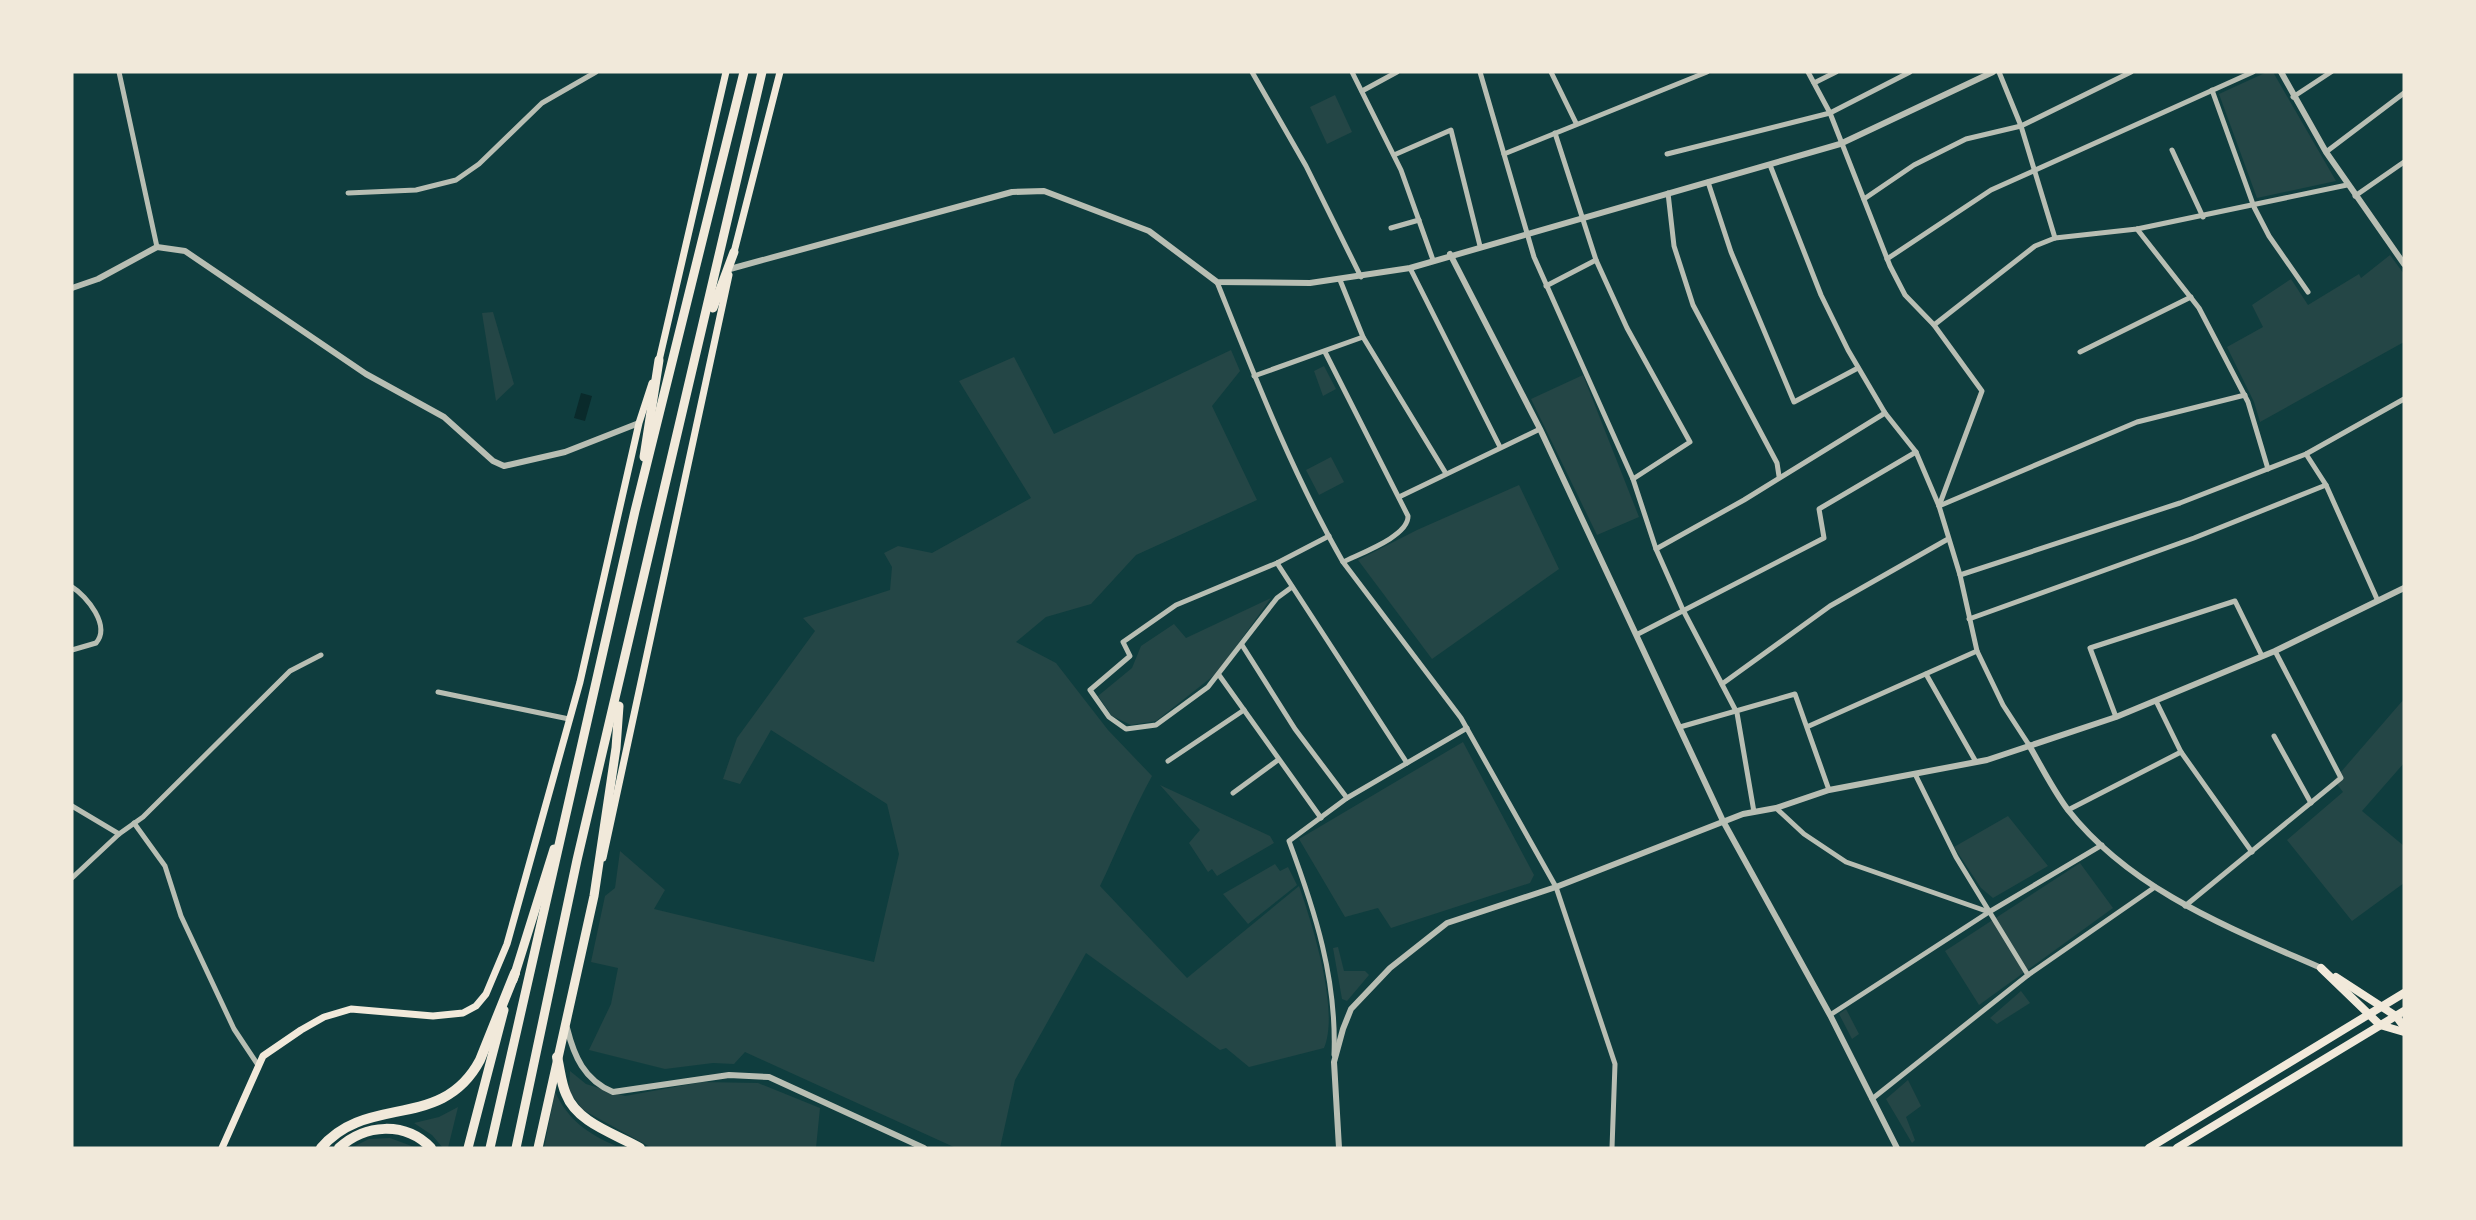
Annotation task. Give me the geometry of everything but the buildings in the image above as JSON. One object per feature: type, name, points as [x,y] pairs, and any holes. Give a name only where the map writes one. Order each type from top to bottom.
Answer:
[{"type":"highway","points":[[490,1148],[635,511],[744,72]]},
{"type":"highway","points":[[516,1148],[562,923],[762,72]]},
{"type":"highway","points":[[701,339],[734,252]]},
{"type":"highway","points":[[635,511],[659,360]]},
{"type":"highway","points":[[538,1148],[594,896],[616,748],[620,682]]},
{"type":"highway","points":[[468,1148],[477,1103],[569,801]]},
{"type":"highway","points":[[321,1148],[342,1128],[354,1121],[430,1106],[455,1093],[473,1073],[480,1060],[515,973]]},
{"type":"highway","points":[[557,1057],[566,1095],[573,1107],[598,1127],[640,1148]]},
{"type":"highway","points":[[339,1148],[358,1135],[388,1128],[404,1131],[431,1148]]},
{"type":"main road","points":[[222,1148],[258,1066],[274,1046],[333,1014],[361,1008],[448,1016],[470,1010],[482,1000],[495,978],[507,944],[569,719],[639,423],[659,360],[726,72]]},
{"type":"main road","points":[[594,896],[618,799],[730,269],[780,72]]},
{"type":"main road","points":[[2321,968],[2396,1016],[2404,1030]]},
{"type":"main road","points":[[2321,968],[2380,1026],[2404,1030]]},
{"type":"main road","points":[[2148,1148],[2404,993]]},
{"type":"main road","points":[[2177,1148],[2404,1011]]},
{"type":"street","points":[[119,72],[156,247]]},
{"type":"street","points":[[348,193],[416,190],[456,180],[479,164],[542,103],[596,72]]},
{"type":"street","points":[[1252,72],[1306,166],[1361,277]]},
{"type":"street","points":[[1352,72],[1394,155],[1433,260]]},
{"type":"street","points":[[1362,91],[1397,72]]},
{"type":"street","points":[[1480,72],[1527,233],[1546,286],[1633,480],[1656,549],[1683,610],[1737,713],[1754,812]]},
{"type":"street","points":[[1551,72],[1576,123]]},
{"type":"street","points":[[1504,154],[1707,72]]},
{"type":"street","points":[[1808,72],[1830,113],[1840,144],[1905,295],[1934,325],[1982,391],[1940,506]]},
{"type":"street","points":[[1814,83],[1836,72]]},
{"type":"street","points":[[1667,155],[1830,113],[1910,72]]},
{"type":"street","points":[[1217,282],[1310,283],[1410,268],[1450,254],[1840,144],[1993,72]]},
{"type":"street","points":[[1999,72],[2021,126],[2055,238]]},
{"type":"street","points":[[1864,199],[1914,165],[1966,139],[2021,126],[2131,72]]},
{"type":"street","points":[[1887,258],[1991,190],[2253,72]]},
{"type":"street","points":[[2281,72],[2293,97],[2347,185],[2403,260]]},
{"type":"street","points":[[2293,97],[2331,72]]},
{"type":"street","points":[[2212,90],[2254,206],[2269,236],[2308,292]]},
{"type":"street","points":[[2326,152],[2404,93]]},
{"type":"street","points":[[1394,155],[1451,130],[1480,246]]},
{"type":"street","points":[[1555,133],[1596,260],[1627,328],[1690,442],[1633,480]]},
{"type":"street","points":[[2172,150],[2203,217]]},
{"type":"street","points":[[2355,197],[2404,162]]},
{"type":"street","points":[[1770,165],[1821,295],[1858,368],[1885,413],[1916,453],[1940,506],[1960,575],[1977,651],[2003,705],[2068,810],[2102,845],[2155,887],[2185,906],[2321,968]]},
{"type":"street","points":[[1708,182],[1731,252],[1794,402],[1858,368]]},
{"type":"street","points":[[1934,325],[2035,246],[2055,238],[2137,229],[2347,185]]},
{"type":"street","points":[[730,269],[1012,192],[1044,191],[1149,232],[1217,282],[1254,376],[1343,562],[1467,729],[1556,887],[1615,1064],[1612,1148]]},
{"type":"street","points":[[1668,193],[1674,246],[1693,305],[1777,463],[1779,476]]},
{"type":"street","points":[[1391,228],[1419,220]]},
{"type":"street","points":[[2137,229],[2191,297],[2245,396],[2269,469]]},
{"type":"street","points":[[72,288],[98,279],[156,247],[186,251],[366,374],[444,417],[494,461],[504,466],[565,452],[639,423]]},
{"type":"street","points":[[1450,254],[1540,429],[1723,821],[1830,1015],[1897,1148]]},
{"type":"street","points":[[1546,286],[1596,260]]},
{"type":"street","points":[[1410,268],[1500,447]]},
{"type":"street","points":[[1340,280],[1363,337],[1445,472]]},
{"type":"street","points":[[2080,352],[2191,297]]},
{"type":"street","points":[[1254,376],[1363,337]]},
{"type":"street","points":[[1325,352],[1408,516],[1406,529],[1343,562]]},
{"type":"street","points":[[1940,506],[2137,422],[2245,396]]},
{"type":"street","points":[[1960,575],[2180,503],[2269,469],[2306,454],[2404,399]]},
{"type":"street","points":[[1656,549],[1744,500],[1885,413]]},
{"type":"street","points":[[1399,497],[1445,472],[1540,429]]},
{"type":"street","points":[[1638,634],[1824,538],[1819,509],[1916,453]]},
{"type":"street","points":[[2306,454],[2326,485],[2377,598]]},
{"type":"street","points":[[1969,619],[2194,538],[2326,485]]},
{"type":"street","points":[[1292,587],[1278,598],[1219,676],[1156,725],[1126,729],[1109,717],[1090,690],[1130,656],[1123,642],[1176,605],[1277,563],[1329,536]]},
{"type":"street","points":[[1722,684],[1830,606],[1948,539]]},
{"type":"street","points":[[1277,563],[1407,763]]},
{"type":"street","points":[[72,587],[80,592],[97,615],[100,638],[91,645],[72,650]]},
{"type":"street","points":[[1334,1062],[1351,1009],[1390,968],[1447,923],[1556,887],[1723,821],[1776,808],[1829,790],[1976,762],[2116,718],[2275,651],[2377,598],[2404,588]]},
{"type":"street","points":[[2116,718],[2090,648],[2235,601],[2262,656]]},
{"type":"street","points":[[1242,645],[1295,729],[1347,799]]},
{"type":"street","points":[[1809,726],[1977,651]]},
{"type":"street","points":[[2185,906],[2341,778],[2275,651]]},
{"type":"street","points":[[72,878],[201,761],[290,671],[321,655]]},
{"type":"street","points":[[1926,674],[1976,762]]},
{"type":"street","points":[[1219,676],[1321,818]]},
{"type":"street","points":[[438,692],[569,719]]},
{"type":"street","points":[[1680,727],[1737,713],[1795,694],[1809,726],[1829,790]]},
{"type":"street","points":[[2156,701],[2181,752],[2252,852]]},
{"type":"street","points":[[1168,761],[1244,710]]},
{"type":"street","points":[[1339,1148],[1334,1062],[1336,1020],[1322,938],[1289,841],[1347,799],[1467,729]]},
{"type":"street","points":[[2274,736],[2311,803]]},
{"type":"street","points":[[2068,810],[2181,752]]},
{"type":"street","points":[[1233,793],[1278,760]]},
{"type":"street","points":[[1915,774],[1956,857],[2028,975]]},
{"type":"street","points":[[72,806],[119,834]]},
{"type":"street","points":[[1776,808],[1804,834],[1846,862],[1989,912]]},
{"type":"street","points":[[134,823],[165,866],[181,916],[228,1017],[258,1066]]},
{"type":"street","points":[[1830,1015],[1989,912],[2102,845]]},
{"type":"street","points":[[1872,1098],[2028,975],[2155,887]]},
{"type":"street","points":[[565,1022],[575,1054],[587,1074],[613,1091],[729,1075],[769,1077],[924,1148]]},
{"type":"shaded area","points":[[2267,72],[2273,72],[2336,181],[2257,198],[2219,94]]},
{"type":"shaded area","points":[[1335,95],[1352,132],[1327,144],[1310,107]]},
{"type":"shaded area","points":[[2390,255],[2404,274],[2404,342],[2260,422],[2254,402],[2227,347],[2263,327],[2252,305],[2291,279],[2308,305],[2359,274],[2361,278]]},
{"type":"shaded area","points":[[493,312],[514,384],[496,401],[482,313]]},
{"type":"shaded area","points":[[1231,350],[1240,371],[1212,406],[1257,500],[1136,555],[1091,604],[1046,617],[1016,642],[1056,663],[1108,730],[1152,776],[1100,886],[1187,978],[1299,886],[1317,944],[1327,990],[1328,1032],[1324,1048],[1249,1067],[1226,1048],[1220,1050],[1086,953],[1015,1080],[1000,1148],[956,1148],[745,1052],[734,1064],[713,1063],[665,1069],[589,1050],[611,1004],[618,968],[591,962],[605,896],[615,888],[620,851],[665,890],[654,909],[874,962],[899,854],[887,804],[771,730],[740,784],[723,779],[737,738],[815,631],[803,618],[890,590],[892,567],[884,553],[898,546],[932,553],[1031,498],[959,381],[1014,357],[1054,434]]},
{"type":"shaded area","points":[[1324,366],[1336,389],[1323,396],[1314,371]]},
{"type":"shaded area","points":[[1583,375],[1639,517],[1597,535],[1531,399]]},
{"type":"shaded area","points":[[581,393],[592,396],[585,421],[574,418]]},
{"type":"shaded area","points":[[1331,457],[1344,482],[1319,495],[1306,470]]},
{"type":"shaded area","points":[[1519,485],[1559,569],[1432,659],[1358,560],[1417,530]]},
{"type":"shaded area","points":[[1271,598],[1217,673],[1156,721],[1131,725],[1112,716],[1098,696],[1132,668],[1141,646],[1174,624],[1186,638]]},
{"type":"shaded area","points":[[2404,699],[2404,763],[2362,811],[2404,846],[2404,883],[2352,921],[2287,840],[2343,792],[2334,780]]},
{"type":"shaded area","points":[[1463,742],[1534,875],[1530,883],[1391,928],[1378,908],[1345,917],[1299,839]]},
{"type":"shaded area","points":[[1160,785],[1270,836],[1274,843],[1217,876],[1212,869],[1208,872],[1189,843],[1200,830]]},
{"type":"shaded area","points":[[2008,816],[2048,866],[1993,898],[1981,888],[1954,847]]},
{"type":"shaded area","points":[[2080,863],[2113,908],[1979,1005],[1945,951]]},
{"type":"shaded area","points":[[1275,864],[1280,871],[1288,867],[1297,885],[1248,924],[1223,894]]},
{"type":"shaded area","points":[[1338,947],[1344,971],[1365,971],[1369,975],[1347,1001],[1342,999],[1333,948]]},
{"type":"shaded area","points":[[2021,991],[2030,1003],[1997,1024],[1990,1018]]},
{"type":"shaded area","points":[[1846,1009],[1859,1034],[1852,1039],[1839,1014]]},
{"type":"shaded area","points":[[570,1071],[586,1084],[625,1096],[702,1082],[758,1083],[820,1108],[816,1148],[652,1148],[583,1110],[569,1091]]},
{"type":"shaded area","points":[[1908,1080],[1921,1106],[1906,1117],[1915,1140],[1912,1143],[1886,1099]]},
{"type":"shaded area","points":[[555,1092],[566,1111],[580,1125],[616,1146],[544,1148]]},
{"type":"shaded area","points":[[458,1107],[448,1148],[443,1148],[432,1135],[414,1123],[439,1117]]},
{"type":"shaded area","points":[[390,1138],[417,1148],[351,1148],[369,1139]]}]
